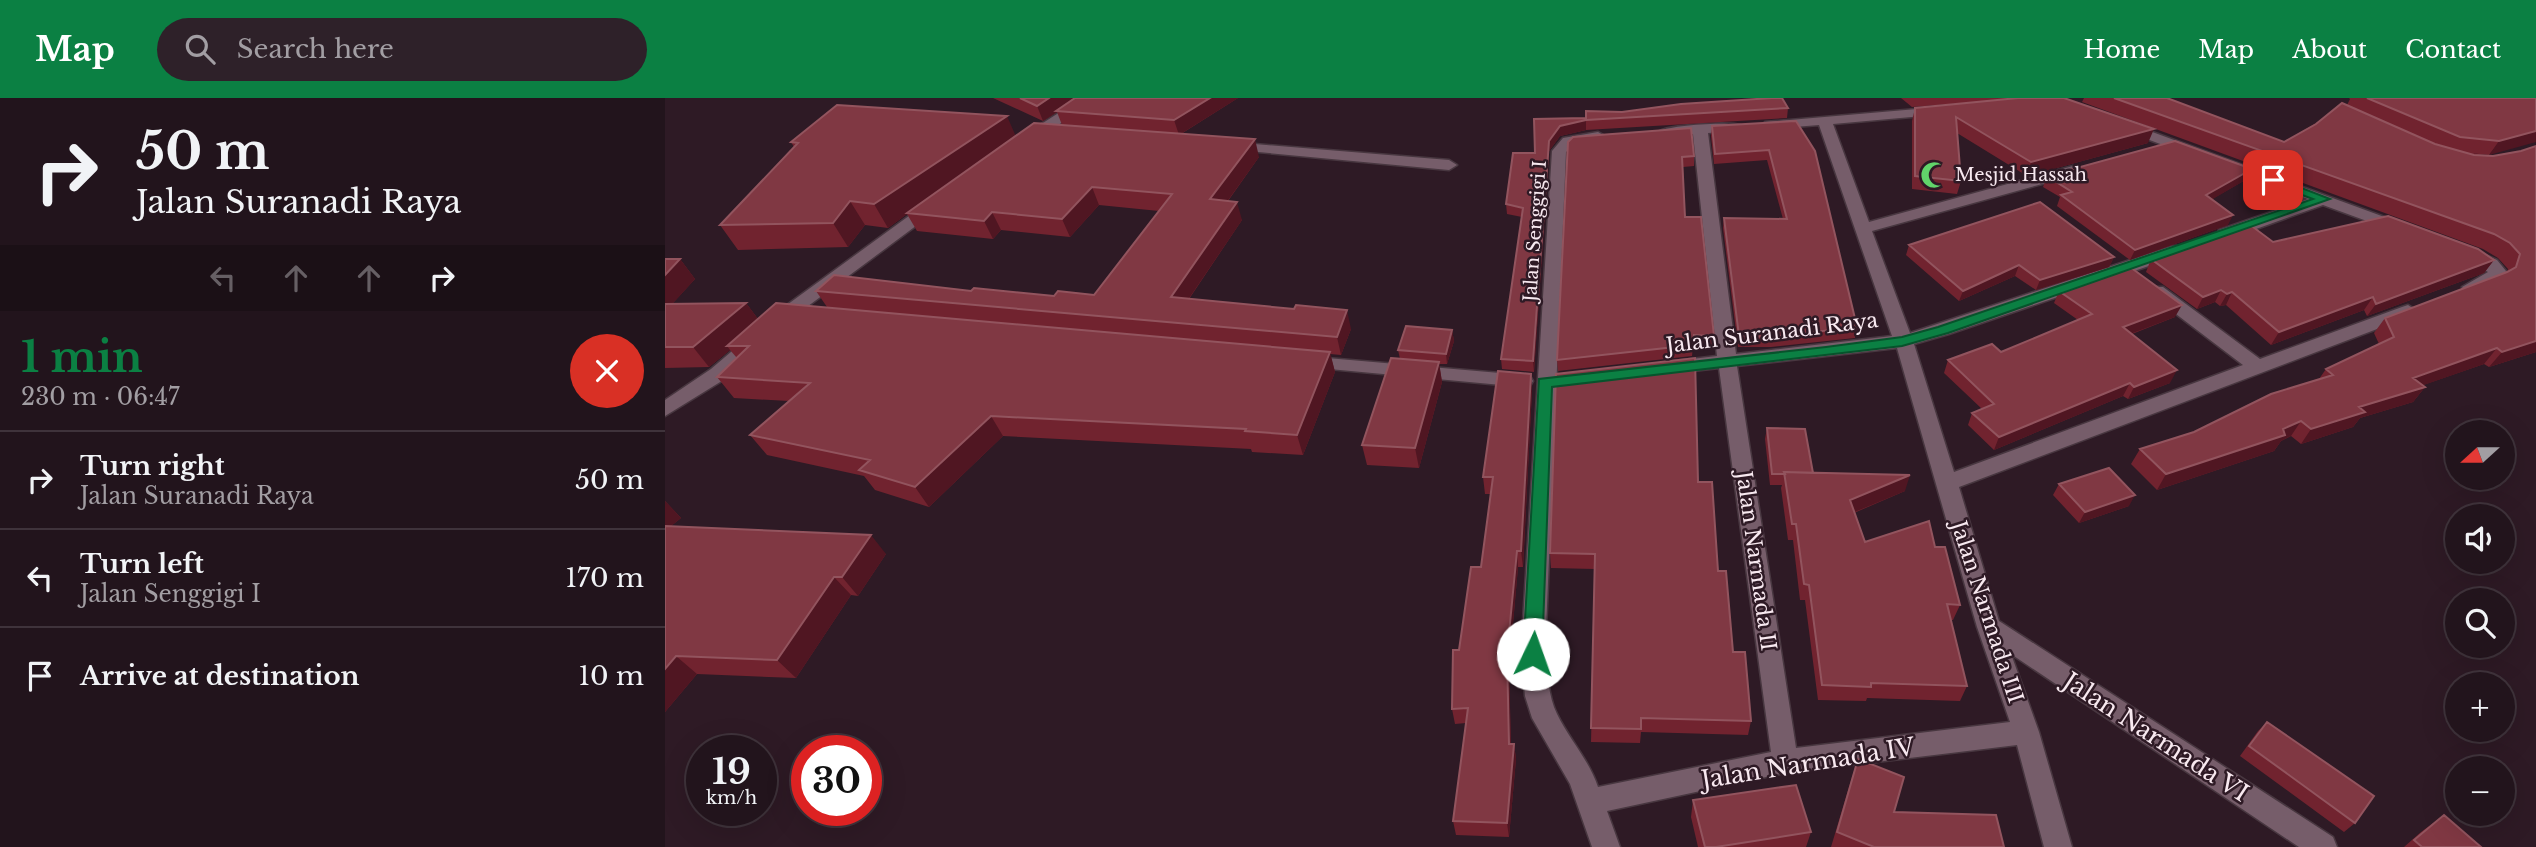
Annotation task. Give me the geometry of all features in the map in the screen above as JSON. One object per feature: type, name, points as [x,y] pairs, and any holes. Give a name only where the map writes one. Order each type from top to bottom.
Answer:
[{"type":"street","points":[[1009,153],[1092,98]]},
{"type":"street","points":[[1649,133],[1825,122],[1960,109]]},
{"type":"street","points":[[2111,120],[2413,232]]},
{"type":"street","name":"Jalan Narmada III","points":[[1825,122],[1916,376],[1989,627],[2026,732],[2058,847]]},
{"type":"street","name":"Jalan Narmada II","points":[[1700,129],[1727,361],[1784,761]]},
{"type":"street","points":[[1040,131],[1068,133]]},
{"type":"street","name":"Jalan Senggigi I","points":[[1606,847],[1582,779],[1545,718],[1538,696],[1533,654],[1551,382],[1559,151],[1562,144],[1574,138],[1612,135]]},
{"type":"street","points":[[2146,150],[2172,143]]},
{"type":"street","points":[[1218,145],[1450,165]]},
{"type":"street","points":[[1863,229],[2095,165]]},
{"type":"street","points":[[2018,187],[2040,203]]},
{"type":"street","points":[[665,408],[718,374],[786,314],[945,197]]},
{"type":"street","name":"Jalan Suranadi Raya","points":[[1649,370],[1902,341],[1943,330],[2324,199]]},
{"type":"street","points":[[2450,246],[2491,264],[2497,271],[2496,277],[2450,295]]},
{"type":"street","points":[[2105,252],[2259,368]]},
{"type":"street","points":[[1946,483],[2425,305]]},
{"type":"street","points":[[786,314],[814,317]]},
{"type":"street","points":[[1286,361],[1551,382]]},
{"type":"street","name":"Jalan Narmada VI","points":[[1989,627],[2323,847]]},
{"type":"street","name":"Jalan Narmada IV","points":[[1591,801],[1784,761],[2026,732]]},
{"type":"building","points":[[1020,98],[1049,98],[1037,106]]},
{"type":"building","points":[[1075,98],[1210,98],[1174,120],[1056,111]]},
{"type":"building","points":[[1782,98],[1788,108],[1586,120],[1560,126],[1549,141],[1533,361],[1501,359],[1523,208],[1506,204],[1513,153],[1535,153],[1534,119],[1586,118],[1586,111],[1622,112],[1681,104]]},
{"type":"building","points":[[2018,98],[2064,98],[2154,129],[2031,162],[1956,117],[1961,181],[1915,176],[1915,108]]},
{"type":"building","points":[[2114,98],[2167,98],[2284,142],[2316,124],[2342,103],[2435,144],[2474,155],[2493,156],[2536,146],[2536,341],[2502,352],[2497,348],[2413,378],[2425,387],[2359,407],[2365,412],[2311,429],[2301,421],[2283,429],[2285,435],[2166,474],[2140,449],[2194,432],[2271,394],[2333,375],[2326,369],[2394,337],[2385,318],[2507,272],[2516,267],[2520,254],[2510,243],[2494,234]]},
{"type":"building","points":[[2367,98],[2536,98],[2536,131],[2499,141],[2460,137]]},
{"type":"building","points":[[837,105],[1007,116],[874,204],[850,201],[833,223],[720,225],[798,143],[791,142]]},
{"type":"building","points":[[1796,121],[1815,151],[1857,327],[1772,337],[1739,336],[1724,218],[1787,219],[1769,150],[1715,154],[1712,126]]},
{"type":"building","points":[[1034,123],[1255,139],[1210,199],[1237,202],[1171,297],[1294,309],[1296,305],[1347,310],[1337,337],[816,291],[834,275],[971,291],[974,288],[1054,296],[1058,291],[1094,295],[1172,194],[1092,187],[1062,219],[992,212],[984,221],[907,213]]},
{"type":"building","points":[[1691,128],[1694,156],[1682,157],[1685,217],[1701,217],[1714,336],[1694,335],[1693,345],[1557,360],[1568,142],[1573,137]]},
{"type":"building","points":[[2175,141],[2252,169],[2206,195],[2233,215],[2135,250],[2061,195],[2072,192],[2047,176]]},
{"type":"building","points":[[2040,202],[2114,257],[2040,280],[2019,265],[1963,291],[1909,245]]},
{"type":"building","points":[[2388,216],[2478,249],[2494,260],[2376,304],[2373,297],[2279,332],[2232,292],[2227,294],[2221,290],[2203,297],[2151,259],[2249,224],[2273,242]]},
{"type":"building","points":[[665,259],[680,259],[665,275]]},
{"type":"building","points":[[2130,267],[2182,305],[2123,327],[2177,370],[2134,387],[2130,383],[1999,437],[1972,413],[1994,404],[1948,360],[1992,344],[2001,352],[2092,314],[2059,291]]},
{"type":"building","points":[[746,303],[693,347],[665,347],[665,304]]},
{"type":"building","points":[[776,303],[1330,352],[1297,435],[1245,431],[1246,429],[991,416],[915,487],[859,470],[870,460],[750,435],[810,383],[717,377],[749,346],[727,346]]},
{"type":"building","points":[[1406,326],[1452,330],[1446,354],[1398,350]]},
{"type":"building","points":[[1391,358],[1439,362],[1415,448],[1362,445]]},
{"type":"building","points":[[1695,358],[1698,482],[1712,482],[1718,571],[1726,571],[1733,652],[1745,652],[1751,721],[1641,718],[1641,729],[1591,728],[1595,554],[1550,553],[1556,374]]},
{"type":"building","points":[[1498,371],[1531,374],[1521,551],[1517,551],[1507,654],[1509,744],[1514,744],[1507,823],[1453,821],[1468,708],[1452,709],[1453,650],[1459,650],[1471,567],[1481,567],[1493,477],[1483,477]]},
{"type":"building","points":[[1767,428],[1805,429],[1813,473],[1772,474]]},
{"type":"building","points":[[2109,468],[2135,495],[2085,512],[2059,484]]},
{"type":"building","points":[[1784,472],[1910,475],[1850,500],[1865,542],[1929,521],[1935,547],[1945,547],[1960,605],[1947,604],[1967,686],[1871,683],[1871,687],[1822,685],[1809,585],[1804,584],[1796,524],[1792,524]]},
{"type":"building","points":[[665,526],[871,535],[842,577],[834,577],[777,660],[676,656],[665,669]]},
{"type":"building","points":[[2267,722],[2374,796],[2355,823],[2249,746]]},
{"type":"building","points":[[1858,759],[1904,777],[1894,812],[1996,815],[2004,847],[1874,847],[1837,832]]},
{"type":"building","points":[[1796,785],[1811,832],[1705,847],[1693,800]]},
{"type":"building","points":[[2444,815],[2445,826],[2457,826],[2481,847],[2422,847],[2414,840]]},
{"type":"place","name":"Mesjid Hassah","points":[[1934,175]]},
{"type":"route","points":[[1533,654],[1545,383],[1826,352],[1902,341],[1943,330],[2324,199],[2273,180]]}]
